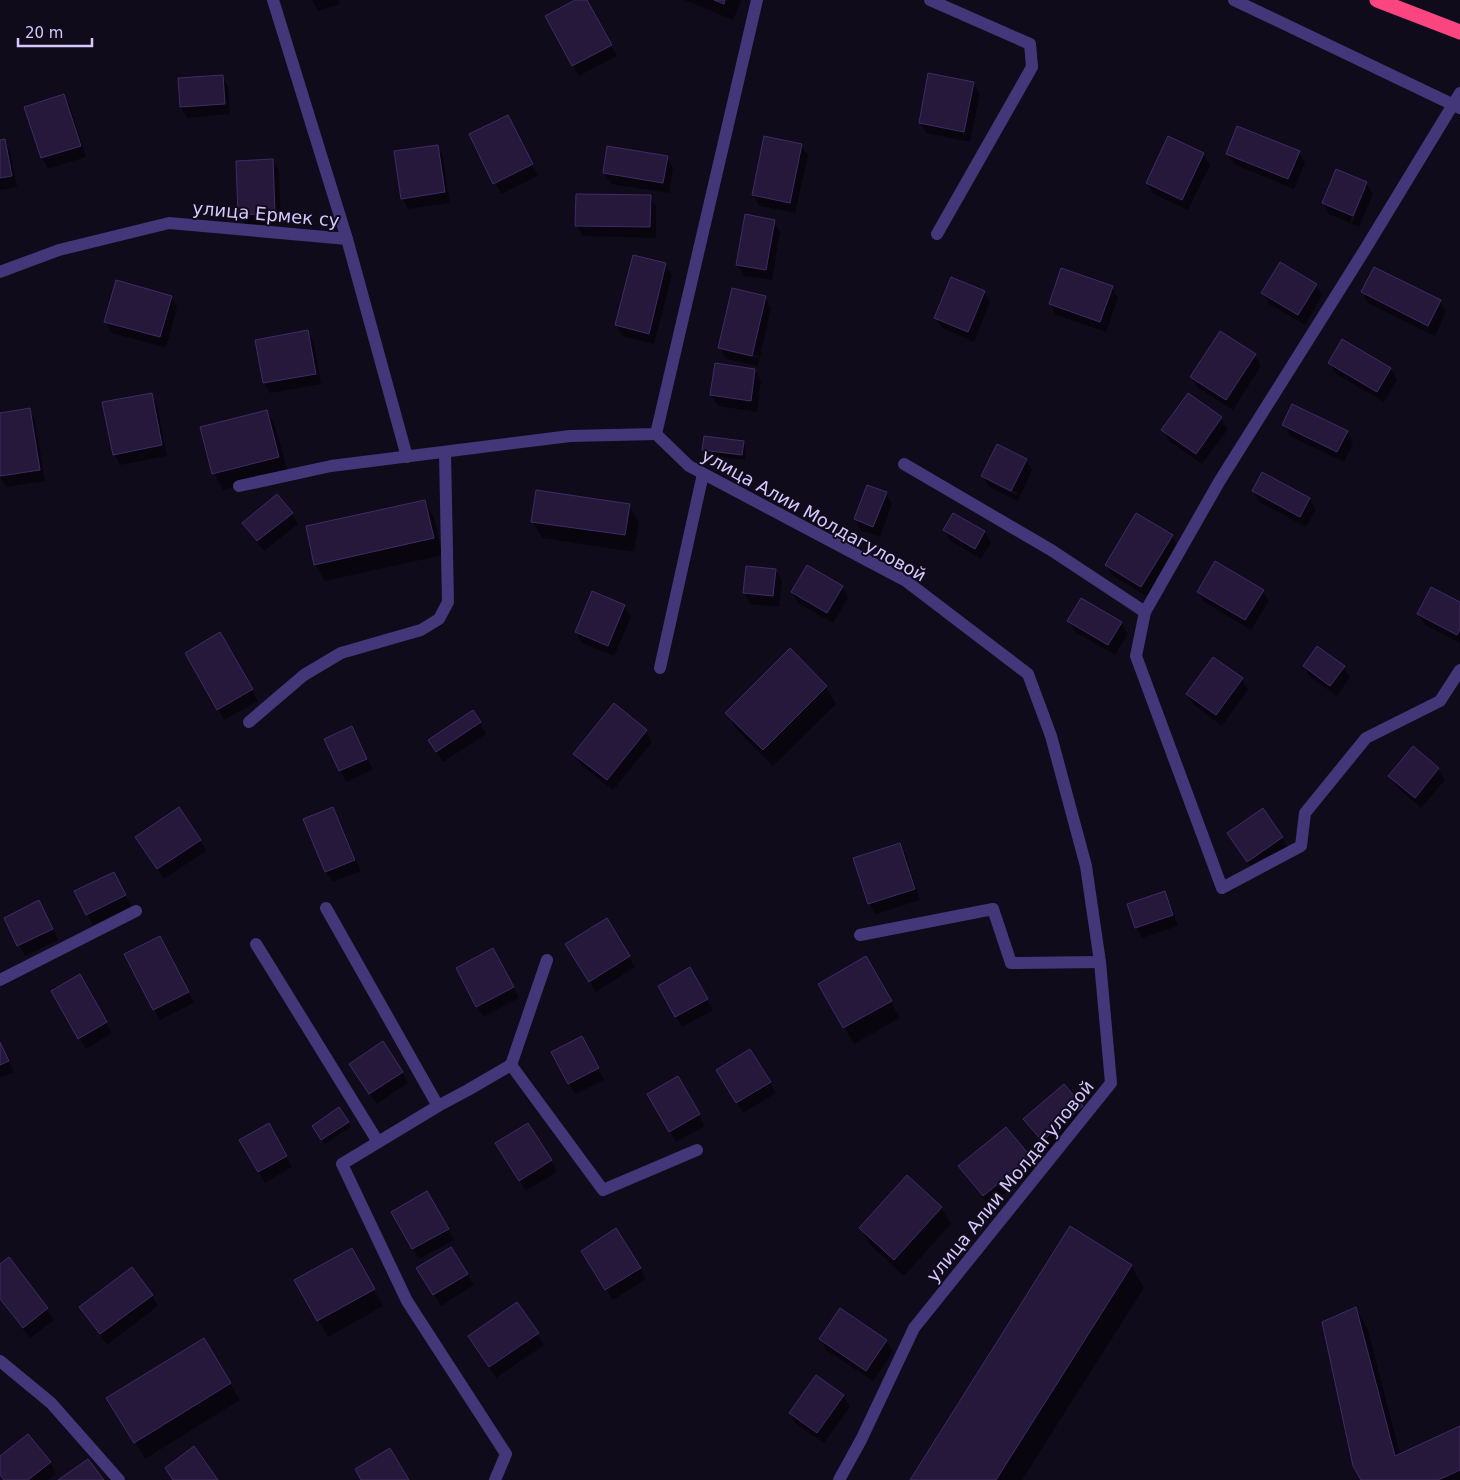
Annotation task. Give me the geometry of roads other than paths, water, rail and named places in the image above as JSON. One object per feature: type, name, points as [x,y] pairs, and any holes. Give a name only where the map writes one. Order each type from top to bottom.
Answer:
[{"type":"highway","points":[[1377,0],[1460,32]]},
{"type":"street","name":"улица Ермек су","points":[[0,272],[59,250],[169,223],[347,239],[273,0]]},
{"type":"street","points":[[239,486],[331,466],[570,436],[656,434],[757,0]]},
{"type":"street","points":[[930,0],[1030,44],[1032,67],[937,234]]},
{"type":"street","points":[[1234,0],[1458,102],[1219,482],[1146,612],[1136,656],[1222,888],[1301,846],[1304,813],[1366,738],[1440,701],[1460,670]]},
{"type":"street","points":[[347,239],[407,457]]},
{"type":"street","name":"улица Алии Молдагуловой","points":[[656,434],[689,466],[906,581],[1028,674],[1051,736],[1086,866],[1100,962],[1111,1083],[914,1328],[861,1440],[839,1480]]},
{"type":"street","points":[[249,722],[304,674],[341,653],[421,630],[439,619],[448,602],[445,452]]},
{"type":"street","points":[[904,464],[1051,550],[1146,612]]},
{"type":"street","points":[[660,668],[703,474]]},
{"type":"street","points":[[326,908],[438,1106]]},
{"type":"street","points":[[860,935],[993,909],[1011,963],[1100,962]]},
{"type":"street","points":[[0,980],[136,911]]},
{"type":"street","points":[[256,944],[378,1142]]},
{"type":"street","points":[[495,1480],[506,1454],[407,1301],[342,1164],[438,1106],[511,1065],[547,960]]},
{"type":"street","points":[[511,1065],[603,1190],[697,1150]]},
{"type":"street","points":[[3,1369],[51,1403],[119,1480]]}]
